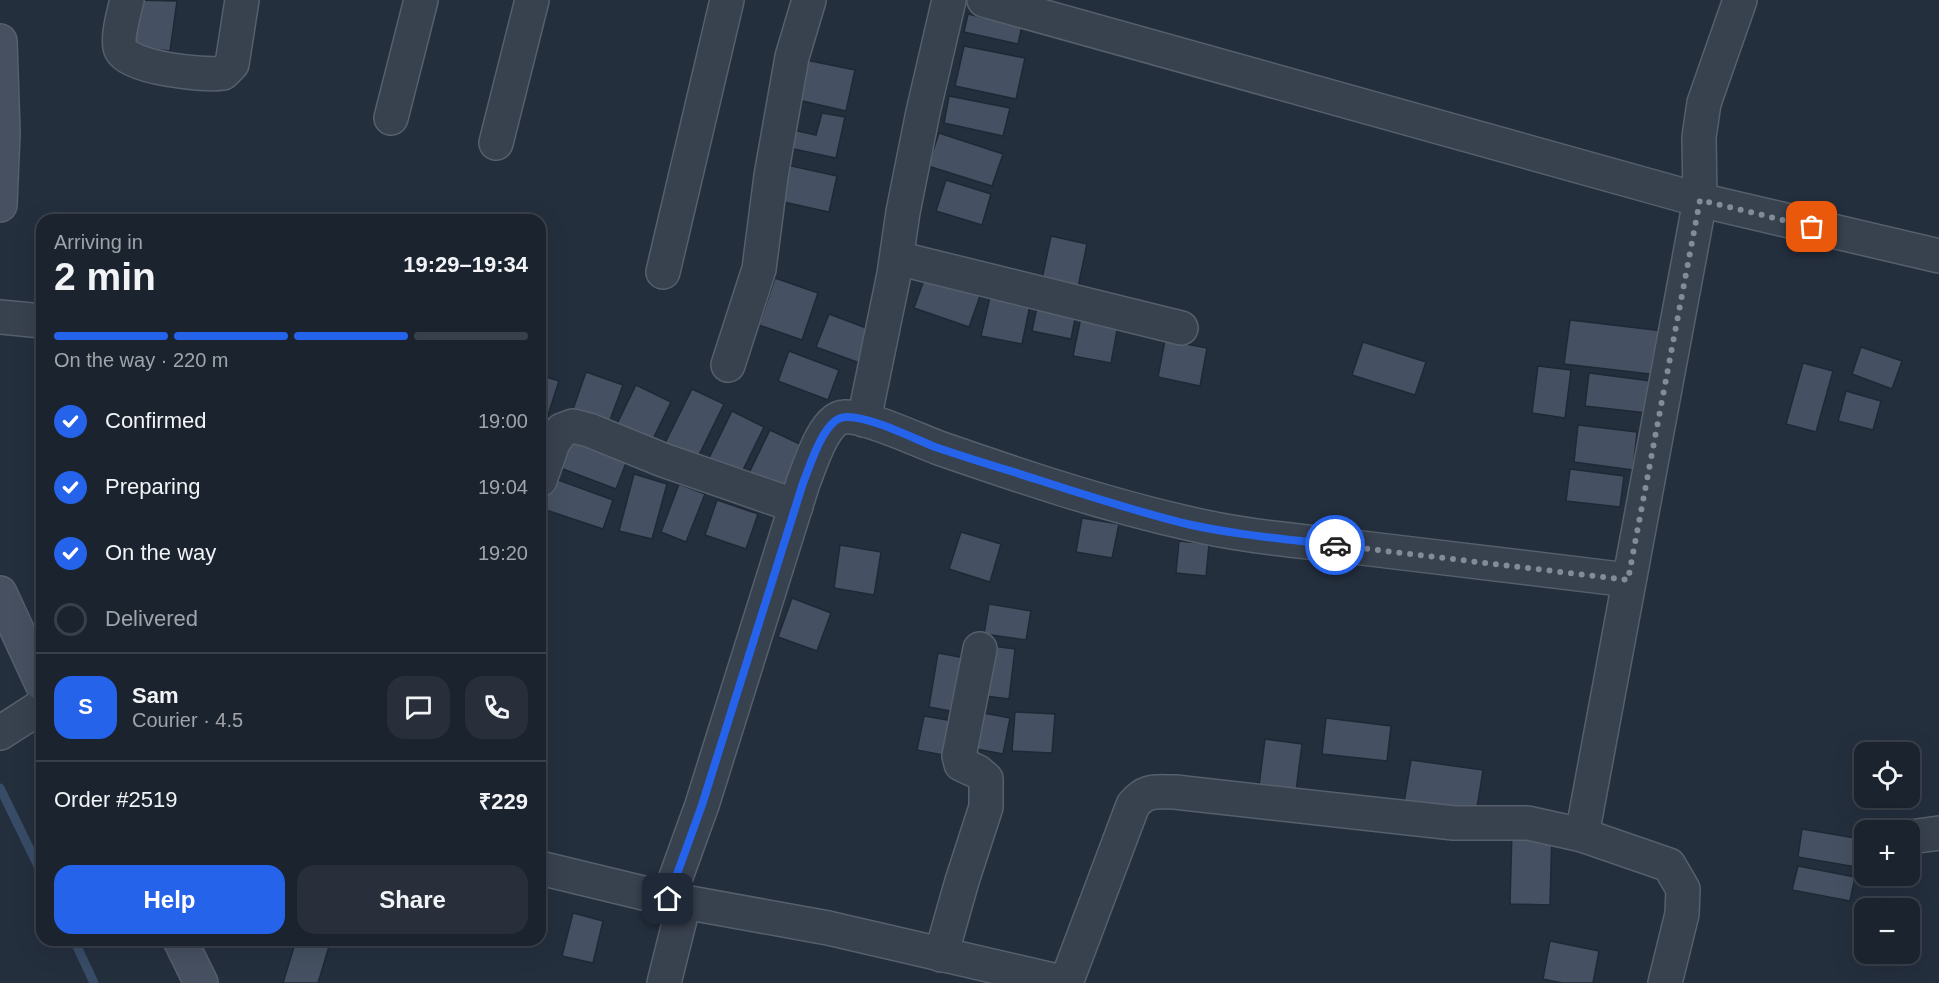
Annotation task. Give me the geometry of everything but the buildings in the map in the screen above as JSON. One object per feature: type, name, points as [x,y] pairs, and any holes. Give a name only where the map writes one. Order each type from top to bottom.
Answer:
[{"type":"street","points":[[127,0],[120,35],[120,49],[128,58],[142,64],[210,75],[223,73],[232,64],[242,0]]},
{"type":"street","points":[[391,118],[421,0]]},
{"type":"street","points":[[496,143],[531,0]]},
{"type":"street","points":[[663,272],[727,0]]},
{"type":"street","points":[[728,365],[759,269],[771,176],[792,57],[809,0]]},
{"type":"street","points":[[864,420],[897,258],[903,212],[920,123],[949,0]]},
{"type":"street","points":[[984,0],[1700,200],[1939,256]]},
{"type":"street","points":[[1582,836],[1700,200],[1699,137],[1704,103],[1740,0]]},
{"type":"street","points":[[0,40],[3,132],[0,205]]},
{"type":"street","points":[[897,258],[1181,328]]},
{"type":"street","points":[[0,317],[36,320]]},
{"type":"street","points":[[664,983],[676,901],[702,805],[796,506],[822,438],[832,422],[844,417],[864,420],[1017,473],[1128,508],[1188,524],[1259,536],[1628,580]]},
{"type":"street","points":[[546,460],[553,443],[562,430],[573,426],[796,506]]},
{"type":"street","points":[[0,593],[36,671]]},
{"type":"street","points":[[941,955],[986,807],[986,779],[961,764],[959,756],[980,649]]},
{"type":"street","points":[[3,731],[36,710]]},
{"type":"street","points":[[546,869],[676,901],[828,928],[1066,983],[1133,805],[1142,794],[1175,792],[1454,823],[1528,823],[1582,836],[1669,865],[1683,889],[1682,914],[1665,983]]},
{"type":"street","points":[[1920,836],[1939,833]]},
{"type":"street","points":[[183,946],[201,983]]},
{"type":"waterway","points":[[0,788],[36,862]]},
{"type":"waterway","points":[[77,946],[94,983]]},
{"type":"way so far","points":[[1335,545],[1628,580],[1700,200],[1812,227]]},
{"type":"route","points":[[668,899],[702,805],[803,483],[822,438],[832,422],[844,417],[864,420],[1017,473],[1128,508],[1188,524],[1259,536],[1335,545]]}]
